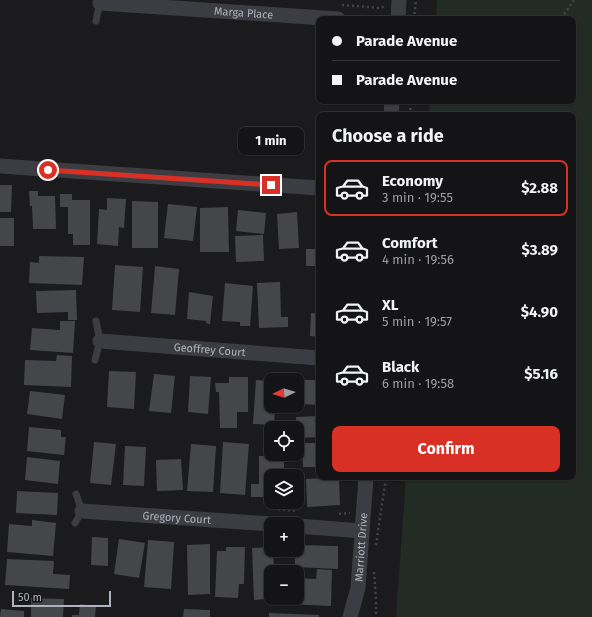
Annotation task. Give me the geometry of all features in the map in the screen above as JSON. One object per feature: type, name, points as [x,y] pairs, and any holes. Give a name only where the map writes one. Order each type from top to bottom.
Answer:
[{"type":"street","name":"Marga Place","points":[[100,1],[340,12]]},
{"type":"street","points":[[0,166],[316,188]]},
{"type":"street","name":"Geoffrey Court","points":[[100,341],[316,358]]},
{"type":"street","name":"Marriott Drive","points":[[350,617],[358,588],[366,480]]},
{"type":"street","name":"Gregory Court","points":[[78,517],[264,524]]},
{"type":"street","points":[[304,527],[362,531]]},
{"type":"lane","points":[[96,20],[100,1]]},
{"type":"lane","points":[[95,360],[100,341],[96,321]]},
{"type":"lane","points":[[76,494],[78,517]]},
{"type":"path","points":[[414,16],[416,0]]},
{"type":"path","points":[[564,16],[574,0]]},
{"type":"path","points":[[340,12],[380,8],[390,3],[399,8],[415,7]]},
{"type":"path","points":[[376,550],[386,480]]},
{"type":"path","points":[[374,567],[376,617]]},
{"type":"shaded area","points":[[437,0],[592,0],[592,617],[396,617],[406,480],[576,480],[576,112],[429,112],[430,104],[576,104],[576,16],[436,16]]},
{"type":"building","points":[[0,185],[12,185],[11,212],[0,212]]},
{"type":"building","points":[[29,191],[38,191],[38,196],[55,196],[56,229],[33,229],[32,206],[30,206]]},
{"type":"building","points":[[60,194],[72,194],[72,200],[90,200],[90,245],[73,245],[73,234],[68,234],[68,207],[60,207]]},
{"type":"building","points":[[107,198],[126,199],[124,228],[119,227],[118,246],[97,244],[99,209],[107,210]]},
{"type":"building","points":[[132,201],[158,202],[158,248],[132,248]]},
{"type":"building","points":[[168,204],[197,207],[193,241],[164,238]]},
{"type":"building","points":[[228,207],[229,252],[200,252],[200,208]]},
{"type":"building","points":[[238,210],[266,213],[264,234],[236,231]]},
{"type":"building","points":[[297,212],[299,248],[279,249],[277,214]]},
{"type":"building","points":[[0,218],[14,218],[14,246],[0,246]]},
{"type":"building","points":[[263,235],[264,261],[236,262],[235,236]]},
{"type":"building","points":[[306,249],[316,249],[316,266],[306,266]]},
{"type":"building","points":[[39,256],[84,257],[82,285],[29,283],[30,262],[39,263]]},
{"type":"building","points":[[115,265],[143,267],[140,312],[112,310]]},
{"type":"building","points":[[155,266],[179,269],[175,315],[151,313]]},
{"type":"building","points":[[280,282],[281,317],[288,317],[288,327],[259,328],[257,283]]},
{"type":"building","points":[[225,283],[253,286],[250,326],[240,326],[240,322],[222,321]]},
{"type":"building","points":[[76,290],[77,320],[68,320],[68,312],[37,313],[36,291]]},
{"type":"building","points":[[189,292],[213,296],[210,324],[206,323],[206,321],[187,319]]},
{"type":"building","points":[[311,313],[316,314],[316,337],[310,336]]},
{"type":"building","points":[[60,321],[75,321],[73,353],[30,350],[32,328],[60,330]]},
{"type":"building","points":[[57,355],[72,356],[71,387],[24,385],[25,360],[56,361]]},
{"type":"building","points":[[109,371],[136,372],[134,409],[107,407]]},
{"type":"building","points":[[154,374],[175,376],[171,413],[149,411]]},
{"type":"building","points":[[190,376],[211,377],[208,414],[188,412]]},
{"type":"building","points":[[229,377],[248,377],[248,412],[237,412],[237,428],[220,428],[219,392],[216,392],[215,383],[229,383]]},
{"type":"building","points":[[256,380],[264,381],[264,413],[275,413],[274,421],[264,421],[264,425],[253,424]]},
{"type":"building","points":[[304,380],[316,380],[316,405],[304,404]]},
{"type":"building","points":[[30,391],[65,395],[62,419],[27,414]]},
{"type":"building","points":[[316,416],[316,437],[304,438],[304,421],[296,421],[296,417]]},
{"type":"building","points":[[29,427],[61,430],[61,437],[66,437],[64,455],[27,451]]},
{"type":"building","points":[[94,442],[116,444],[111,485],[90,483]]},
{"type":"building","points":[[223,442],[249,444],[245,495],[220,493]]},
{"type":"building","points":[[304,443],[316,443],[316,467],[303,467]]},
{"type":"building","points":[[191,444],[216,446],[213,492],[187,491]]},
{"type":"building","points":[[125,446],[146,447],[144,486],[123,485]]},
{"type":"building","points":[[259,456],[264,456],[264,461],[284,461],[284,469],[264,469],[264,497],[251,497],[251,484],[259,484]]},
{"type":"building","points":[[27,457],[60,461],[58,484],[25,480]]},
{"type":"building","points":[[181,459],[183,490],[157,491],[156,460]]},
{"type":"building","points":[[306,479],[339,480],[340,505],[307,507]]},
{"type":"building","points":[[17,491],[58,493],[57,515],[16,513]]},
{"type":"building","points":[[32,520],[56,523],[53,556],[7,552],[9,524],[32,526]]},
{"type":"building","points":[[92,537],[108,538],[108,566],[91,565]]},
{"type":"building","points":[[119,539],[145,543],[139,578],[114,574]]},
{"type":"building","points":[[148,540],[174,542],[171,589],[144,587]]},
{"type":"building","points":[[210,544],[210,594],[188,595],[187,545]]},
{"type":"building","points":[[304,545],[338,546],[338,569],[304,567],[304,565],[295,565],[295,557],[304,557]]},
{"type":"building","points":[[226,547],[245,547],[244,584],[239,584],[238,598],[215,597],[217,551],[226,551]]},
{"type":"building","points":[[264,547],[264,557],[273,557],[274,565],[264,565],[264,599],[254,600],[252,548]]},
{"type":"building","points":[[7,559],[54,561],[53,574],[70,575],[69,589],[5,585]]},
{"type":"building","points":[[317,569],[332,570],[331,606],[304,605],[304,578],[316,579]]},
{"type":"building","points":[[31,598],[64,599],[63,617],[31,617]]},
{"type":"building","points":[[80,604],[96,606],[95,617],[72,617],[72,615],[79,615]]},
{"type":"building","points":[[1,609],[24,611],[24,617],[0,617]]},
{"type":"building","points":[[184,609],[210,610],[210,617],[183,617]]},
{"type":"building","points":[[269,613],[319,615],[319,617],[269,617]]},
{"type":"route","points":[[48,170],[271,185]]}]
